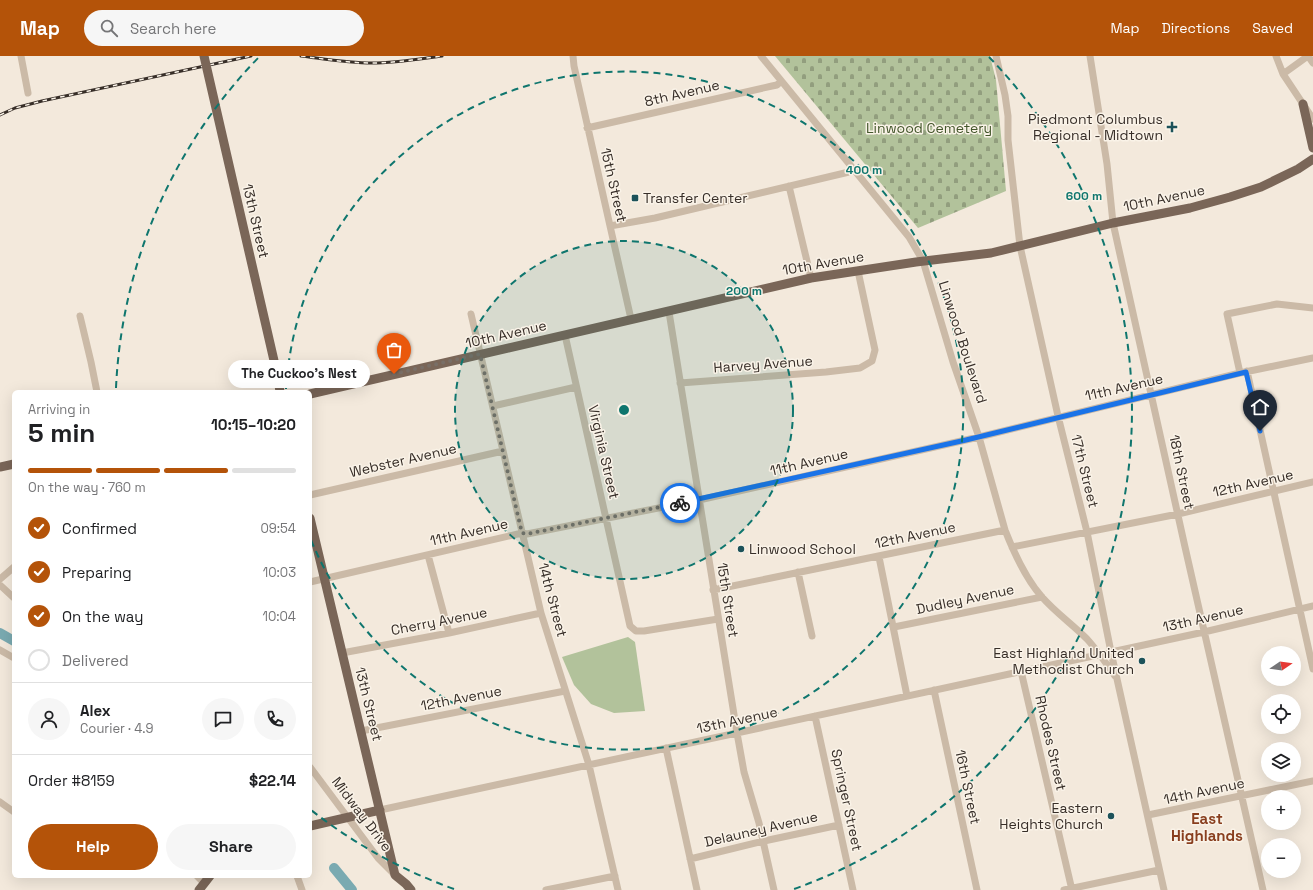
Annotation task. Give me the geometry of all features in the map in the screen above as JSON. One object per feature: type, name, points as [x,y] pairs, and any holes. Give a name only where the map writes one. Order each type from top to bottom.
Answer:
[{"type":"main road","name":"13th Street","points":[[204,56],[280,390]]},
{"type":"main road","points":[[1303,104],[1313,148]]},
{"type":"main road","name":"10th Avenue","points":[[312,394],[811,278],[970,256],[1020,246],[1113,223],[1190,208],[1241,194],[1284,176],[1313,159]]},
{"type":"main road","points":[[0,467],[12,464]]},
{"type":"main road","name":"13th Street","points":[[312,526],[395,875]]},
{"type":"main road","points":[[312,826],[380,810]]},
{"type":"main road","points":[[395,875],[406,884],[410,890]]},
{"type":"street","points":[[21,56],[28,93]]},
{"type":"street","name":"15th Street","points":[[573,56],[587,128],[631,320]]},
{"type":"street","name":"Linwood Boulevard","points":[[761,56],[909,236],[923,262],[953,362],[979,436],[1005,530],[1012,547],[1029,580],[1042,597],[1087,639],[1099,654]]},
{"type":"street","name":"17th Street","points":[[996,56],[1005,94],[1008,116],[1008,140],[1020,246],[1058,416],[1087,532],[1111,652],[1164,890]]},
{"type":"street","name":"18th Street","points":[[1090,56],[1107,164],[1113,223],[1263,890]]},
{"type":"street","points":[[1283,74],[1308,56],[1313,63]]},
{"type":"street","points":[[1277,59],[1283,74],[1313,119]]},
{"type":"street","name":"8th Avenue","points":[[587,128],[772,86],[782,81]]},
{"type":"street","points":[[610,226],[655,218],[849,172],[852,168]]},
{"type":"street","points":[[789,186],[811,278]]},
{"type":"street","name":"Harvey Avenue","points":[[680,383],[860,368],[872,361],[875,350],[858,271]]},
{"type":"street","points":[[1313,308],[1277,304],[1227,314],[1274,491],[1313,669]]},
{"type":"street","name":"15th Street","points":[[669,312],[698,500],[744,772],[764,841],[774,890]]},
{"type":"street","name":"14th Street","points":[[471,314],[541,613],[589,765],[618,890]]},
{"type":"street","points":[[80,316],[97,390]]},
{"type":"street","name":"Virginia Street","points":[[565,335],[628,620],[632,629],[636,631],[644,631],[718,619]]},
{"type":"street","name":"11th Avenue","points":[[312,582],[522,533],[527,534],[698,500],[979,436],[1243,372],[1313,358]]},
{"type":"street","points":[[493,406],[576,387]]},
{"type":"street","name":"Webster Avenue","points":[[312,495],[503,451]]},
{"type":"street","name":"12th Avenue","points":[[1012,547],[1178,514],[1313,482]]},
{"type":"street","name":"12th Avenue","points":[[713,590],[1005,530]]},
{"type":"street","points":[[428,555],[449,633]]},
{"type":"street","points":[[879,556],[907,696]]},
{"type":"street","points":[[0,579],[12,569]]},
{"type":"street","points":[[798,572],[812,636]]},
{"type":"street","points":[[0,585],[12,596]]},
{"type":"street","name":"Dudley Avenue","points":[[894,627],[1042,597]]},
{"type":"street","name":"13th Avenue","points":[[380,810],[1204,632],[1313,606]]},
{"type":"street","name":"Cherry Avenue","points":[[342,653],[449,633],[541,613]]},
{"type":"street","points":[[0,650],[12,657]]},
{"type":"street","points":[[1099,654],[1117,679]]},
{"type":"street","name":"Rhodes Street","points":[[1021,671],[1069,889]]},
{"type":"street","name":"16th Street","points":[[934,690],[977,890]]},
{"type":"street","name":"12th Avenue","points":[[361,731],[565,691]]},
{"type":"street","name":"Springer Street","points":[[815,716],[853,890]]},
{"type":"street","points":[[666,748],[697,890]]},
{"type":"street","name":"Midway Drive","points":[[312,770],[378,858],[395,875]]},
{"type":"street","name":"14th Avenue","points":[[1148,815],[1313,781]]},
{"type":"street","points":[[0,802],[12,811]]},
{"type":"street","name":"Delauney Avenue","points":[[690,859],[839,825]]},
{"type":"street","points":[[1069,889],[1159,870]]},
{"type":"street","points":[[546,890],[615,876]]},
{"type":"street","points":[[297,878],[302,890]]},
{"type":"green space","name":"Linwood Cemetery","points":[[775,56],[990,56],[996,80],[1006,191],[918,228]]},
{"type":"green space","points":[[628,637],[635,642],[645,711],[614,713],[591,704],[574,685],[562,657]]},
{"type":"waterway","points":[[0,633],[12,640]]},
{"type":"waterway","points":[[334,868],[352,890]]},
{"type":"railway","points":[[0,115],[15,108],[42,101],[251,56]]},
{"type":"railway","points":[[301,56],[345,62],[372,63],[398,62],[442,56]]},
{"type":"way so far","points":[[394,374],[480,354],[522,533],[527,534],[680,503]]},
{"type":"place","name":"Piedmont Columbus Regional - Midtown","points":[[1172,127]]},
{"type":"place","name":"Transfer Center","points":[[635,198]]},
{"type":"place","name":"The Cuckoo’s Nest","points":[[394,374]]},
{"type":"place","name":"Linwood School","points":[[741,549]]},
{"type":"place","name":"East Highland United Methodist Church","points":[[1142,661]]},
{"type":"place","name":"Eastern Heights Church","points":[[1111,816]]},
{"type":"district","name":"East Highlands","points":[[1207,828]]},
{"type":"route","points":[[680,503],[966,440],[1058,416],[1246,372],[1260,431]]}]
